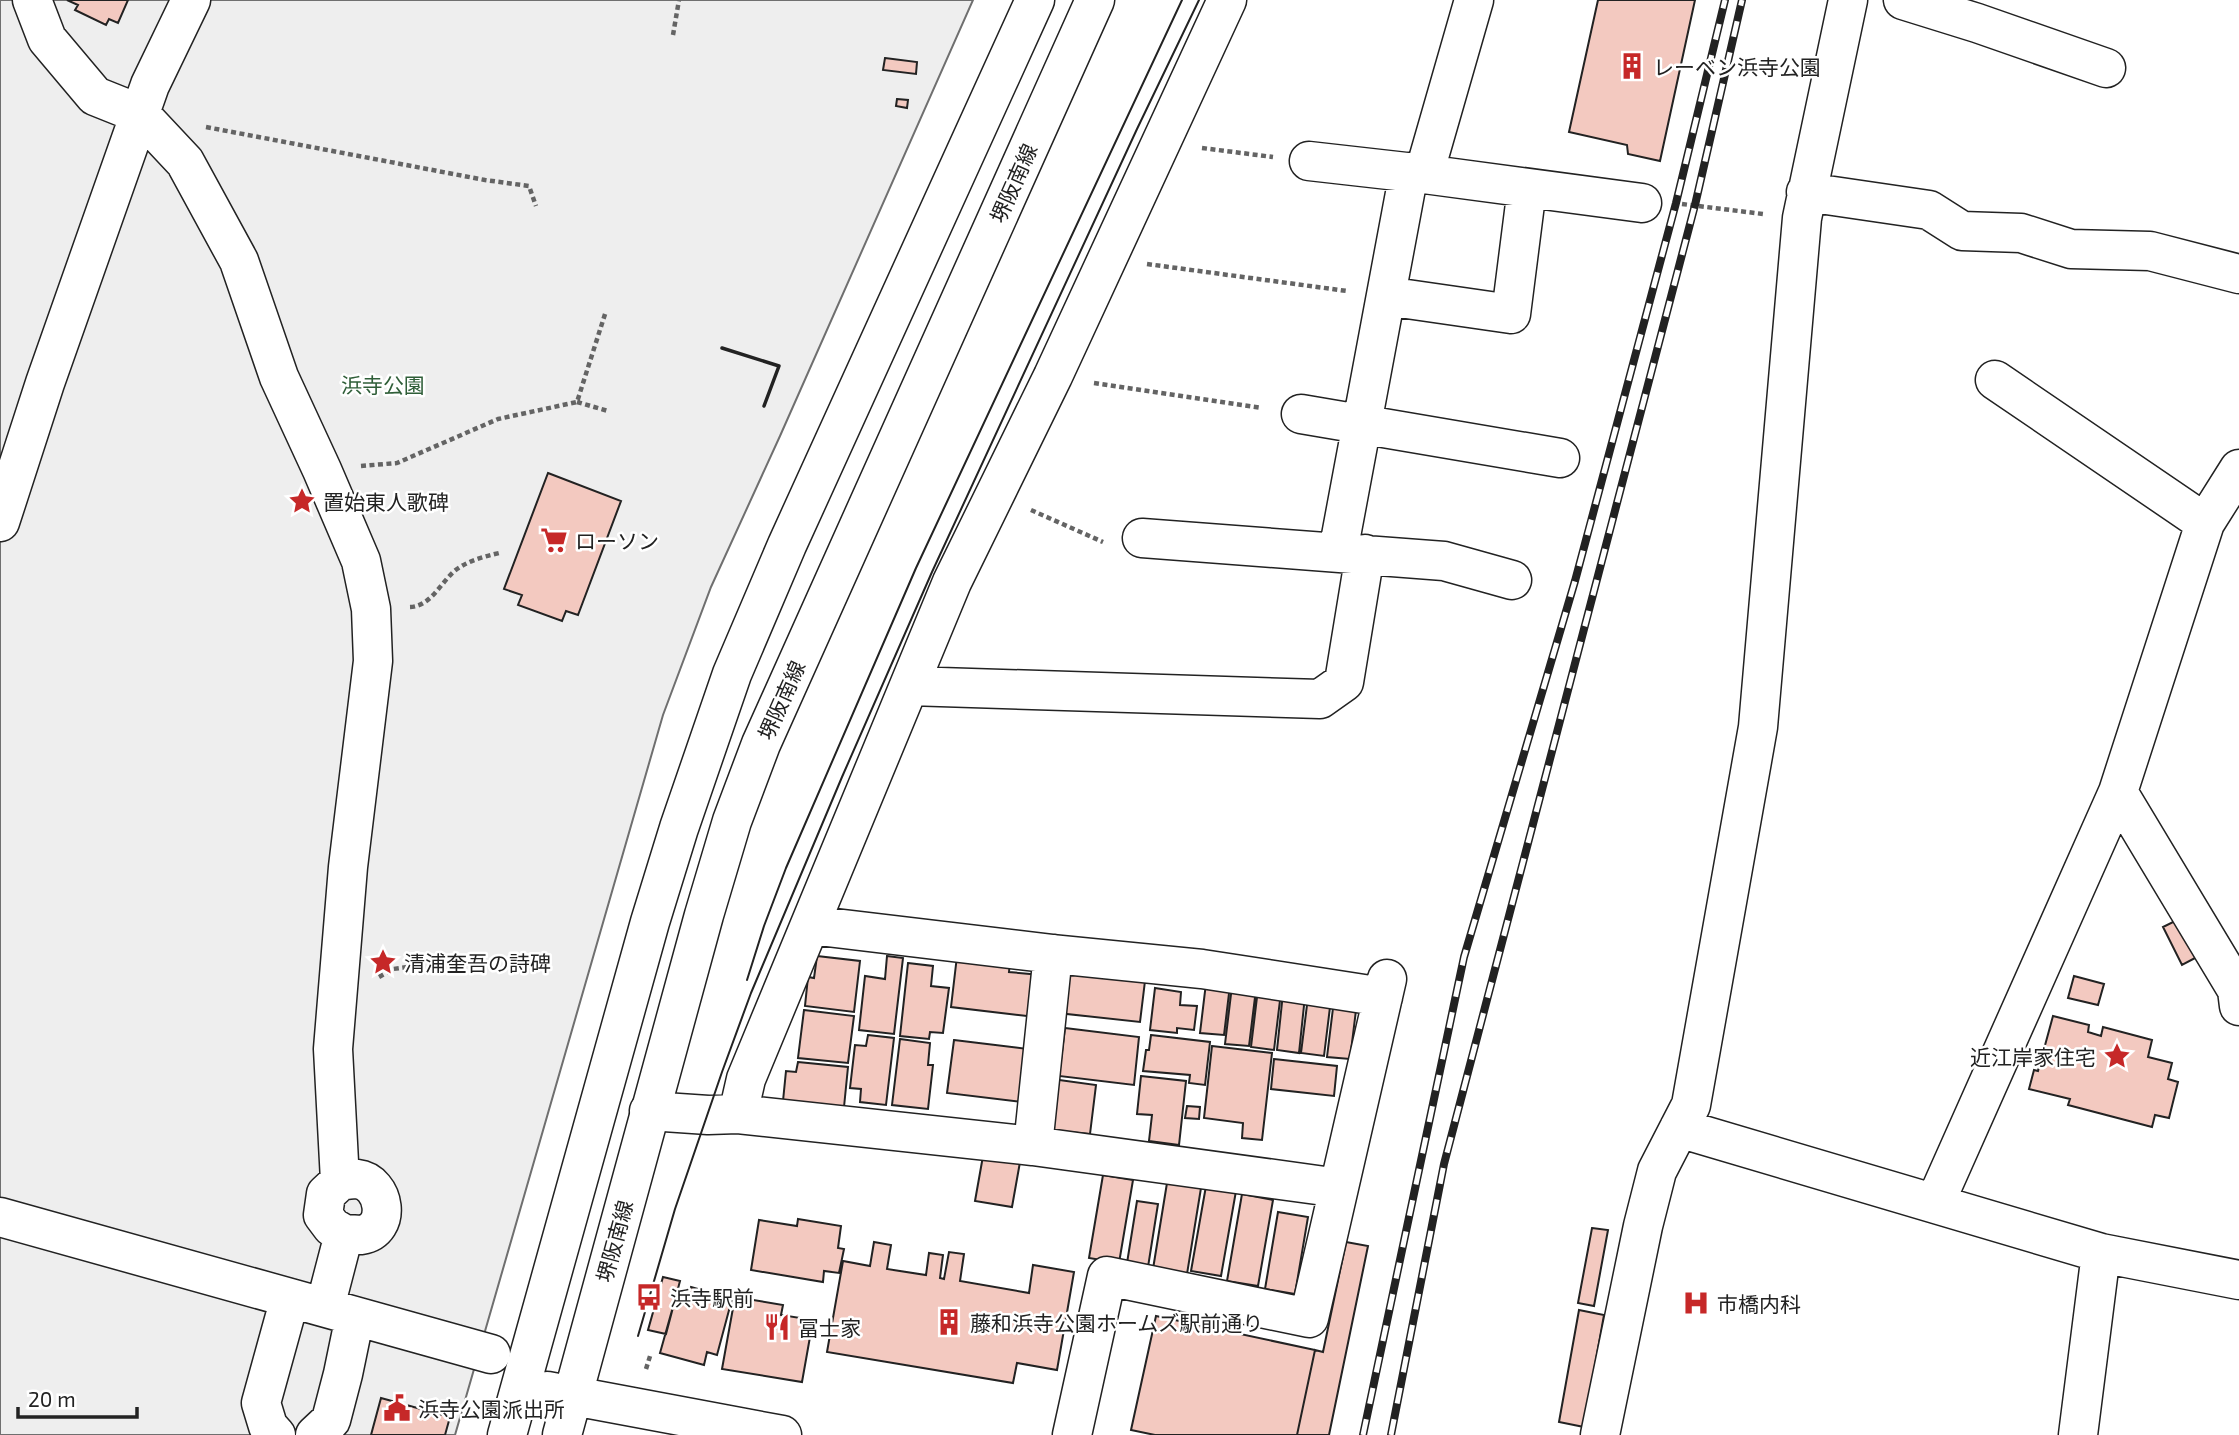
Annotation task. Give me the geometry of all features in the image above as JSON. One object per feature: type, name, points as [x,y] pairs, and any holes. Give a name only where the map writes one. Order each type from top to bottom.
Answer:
[{"type":"street","points":[[32,0],[47,39],[95,96],[140,114],[185,162],[239,261],[279,377],[361,561],[371,609],[373,661],[348,867],[333,1049],[340,1181],[357,1179],[369,1184],[377,1192],[382,1214],[379,1224],[370,1232],[360,1235],[344,1234],[323,1307],[261,1403],[268,1426],[276,1435]]},
{"type":"street","points":[[0,522],[150,85],[191,0]]},
{"type":"street","points":[[507,1435],[650,922],[732,674],[787,545],[1035,0]]},
{"type":"street","name":"堺阪南線","points":[[562,1435],[649,1111],[732,821],[761,744],[1096,0]]},
{"type":"street","points":[[738,1114],[746,1079],[952,582],[1053,376],[1227,0]]},
{"type":"street","points":[[909,686],[1320,699],[1344,682],[1362,424],[1386,296],[1416,173],[1474,0]]},
{"type":"street","points":[[1600,1435],[1657,1171],[1691,1105],[1758,727],[1804,205],[1848,0]]},
{"type":"street","points":[[1903,0],[2106,68]]},
{"type":"street","points":[[1309,161],[1642,203]]},
{"type":"street","points":[[1386,296],[1511,314],[1527,188]]},
{"type":"street","points":[[1804,205],[1929,210],[1962,231],[2021,233],[2071,249],[2150,251],[2239,274]]},
{"type":"street","points":[[1995,380],[2205,523]]},
{"type":"street","points":[[1301,414],[1560,458]]},
{"type":"street","points":[[1934,1203],[2118,792],[2205,523],[2239,469]]},
{"type":"street","points":[[1142,538],[1444,561],[1512,580]]},
{"type":"street","points":[[2118,792],[2238,994]]},
{"type":"street","points":[[810,925],[1053,954],[1385,988],[1309,1318],[1107,1276],[1072,1435]]},
{"type":"street","points":[[1033,1146],[1053,954]]},
{"type":"street","points":[[649,1111],[738,1114],[1033,1146],[1339,1188]]},
{"type":"street","points":[[1679,1128],[2101,1253],[2239,1280]]},
{"type":"street","points":[[0,1217],[491,1353]]},
{"type":"street","points":[[2078,1435],[2101,1253]]},
{"type":"street","points":[[315,1435],[331,1420],[343,1374],[323,1307]]},
{"type":"street","points":[[521,1385],[774,1434]]},
{"type":"path","points":[[673,35],[679,0]]},
{"type":"path","points":[[140,114],[529,186],[536,206]]},
{"type":"path","points":[[1159,143],[1309,161]]},
{"type":"path","points":[[1642,203],[1804,205]]},
{"type":"path","points":[[1106,258],[1386,296]]},
{"type":"path","points":[[577,402],[606,311]]},
{"type":"path","points":[[1053,376],[1301,414]]},
{"type":"path","points":[[322,470],[397,463],[498,419],[577,402],[608,411]]},
{"type":"path","points":[[997,491],[1090,537],[1133,552],[1142,538]]},
{"type":"path","points":[[371,609],[417,607],[435,594],[454,572],[473,559],[499,552]]},
{"type":"path","points":[[644,1374],[651,1353]]},
{"type":"green space","name":"浜寺公園","points":[[0,0],[973,0],[711,587],[663,715],[455,1435],[0,1435]]},
{"type":"building","points":[[67,0],[128,0],[118,23],[109,19],[106,25],[75,10],[78,5]]},
{"type":"building","name":"レーベン浜寺公園","points":[[1598,0],[1695,0],[1660,161],[1628,154],[1627,145],[1569,132]]},
{"type":"building","points":[[885,58],[917,62],[916,74],[883,70]]},
{"type":"building","points":[[897,99],[908,100],[907,108],[896,106]]},
{"type":"building","points":[[548,473],[621,501],[578,615],[566,611],[562,621],[518,605],[522,595],[504,589]]},
{"type":"building","points":[[2177,920],[2197,957],[2182,965],[2163,927]]},
{"type":"building","points":[[817,956],[860,961],[854,1012],[805,1006],[808,977],[814,978]]},
{"type":"building","points":[[887,956],[903,958],[894,1034],[859,1030],[865,976],[885,979]]},
{"type":"building","points":[[957,956],[1010,962],[1009,972],[1041,975],[1036,1017],[951,1007]]},
{"type":"building","points":[[908,963],[933,966],[931,986],[949,988],[943,1033],[930,1032],[929,1039],[900,1036]]},
{"type":"building","points":[[1062,972],[1145,981],[1140,1022],[1058,1013]]},
{"type":"building","points":[[2074,976],[2104,984],[2098,1005],[2068,998]]},
{"type":"building","points":[[1206,983],[1230,985],[1224,1035],[1200,1033]]},
{"type":"building","points":[[1232,986],[1256,989],[1249,1046],[1225,1044]]},
{"type":"building","points":[[1155,988],[1181,992],[1180,1005],[1197,1006],[1194,1030],[1177,1028],[1177,1033],[1150,1030]]},
{"type":"building","points":[[1258,989],[1281,992],[1274,1050],[1251,1047]]},
{"type":"building","points":[[1283,993],[1305,996],[1299,1053],[1277,1050]]},
{"type":"building","points":[[1308,997],[1331,999],[1324,1056],[1301,1053]]},
{"type":"building","points":[[1334,1000],[1357,1002],[1350,1059],[1327,1057]]},
{"type":"building","points":[[804,1010],[854,1016],[848,1063],[798,1058]]},
{"type":"building","points":[[2053,1016],[2089,1025],[2088,1032],[2101,1036],[2103,1027],[2152,1040],[2148,1057],[2172,1063],[2168,1079],[2178,1082],[2169,1118],[2155,1115],[2152,1127],[2068,1105],[2070,1099],[2029,1089],[2034,1070],[2038,1071]]},
{"type":"building","points":[[1065,1028],[1139,1037],[1134,1085],[1059,1076]]},
{"type":"building","points":[[868,1035],[894,1038],[886,1105],[860,1102],[861,1089],[850,1088],[855,1045],[866,1046]]},
{"type":"building","points":[[1151,1035],[1210,1042],[1205,1085],[1189,1083],[1190,1075],[1143,1071]]},
{"type":"building","points":[[900,1039],[930,1043],[928,1065],[933,1065],[928,1109],[892,1105]]},
{"type":"building","points":[[954,1040],[1028,1049],[1022,1102],[947,1093]]},
{"type":"building","points":[[1212,1046],[1272,1053],[1262,1140],[1242,1138],[1243,1123],[1204,1118]]},
{"type":"building","points":[[1274,1059],[1337,1066],[1334,1096],[1271,1089]]},
{"type":"building","points":[[798,1062],[848,1067],[844,1107],[783,1101],[786,1071],[796,1072]]},
{"type":"building","points":[[1141,1076],[1186,1081],[1179,1145],[1149,1141],[1152,1115],[1137,1114]]},
{"type":"building","points":[[1052,1079],[1096,1085],[1090,1134],[1046,1130]]},
{"type":"building","points":[[1187,1106],[1200,1107],[1199,1119],[1185,1118]]},
{"type":"building","points":[[983,1156],[1020,1162],[1012,1207],[975,1201]]},
{"type":"building","points":[[1103,1175],[1133,1180],[1119,1263],[1089,1258]]},
{"type":"building","points":[[1167,1183],[1201,1188],[1187,1274],[1153,1269]]},
{"type":"building","points":[[1206,1186],[1236,1191],[1221,1276],[1191,1271]]},
{"type":"building","points":[[1242,1194],[1273,1200],[1258,1286],[1227,1281]]},
{"type":"building","points":[[1137,1201],[1158,1204],[1148,1267],[1127,1263]]},
{"type":"building","points":[[1278,1212],[1308,1217],[1295,1294],[1265,1289]]},
{"type":"building","points":[[798,1219],[841,1226],[838,1248],[844,1249],[839,1273],[824,1271],[823,1282],[751,1270],[759,1220],[797,1226]]},
{"type":"building","points":[[1592,1228],[1608,1230],[1594,1306],[1578,1303]]},
{"type":"building","name":"藤和浜寺公園ホームズ駅前通り","points":[[874,1242],[891,1245],[887,1269],[926,1275],[929,1253],[943,1255],[940,1278],[944,1279],[949,1252],[964,1254],[960,1281],[1029,1293],[1033,1265],[1074,1272],[1057,1370],[1017,1363],[1013,1383],[827,1352],[843,1261],[870,1266]]},
{"type":"building","points":[[1346,1242],[1368,1246],[1329,1435],[1297,1435],[1315,1350],[1323,1352]]},
{"type":"building","points":[[663,1277],[680,1281],[666,1334],[648,1330]]},
{"type":"building","points":[[691,1287],[732,1299],[717,1355],[707,1352],[704,1365],[660,1353],[678,1289],[689,1292]]},
{"type":"building","points":[[735,1297],[783,1305],[781,1315],[813,1320],[802,1382],[722,1369]]},
{"type":"building","points":[[1579,1310],[1604,1315],[1584,1427],[1559,1422]]},
{"type":"building","points":[[1156,1316],[1315,1350],[1297,1435],[1155,1435],[1131,1430]]},
{"type":"building","name":"浜寺公園派出所","points":[[381,1398],[450,1417],[445,1435],[371,1435]]},
{"type":"tram line","points":[[747,980],[786,868],[916,568],[1182,0]]},
{"type":"tram line","points":[[638,1336],[675,1209],[751,993],[932,572],[1199,0]]},
{"type":"railway","points":[[1363,1435],[1464,957],[1575,581],[1676,203],[1725,0]]},
{"type":"railway","points":[[1391,1435],[1444,1164],[1695,205],[1742,0]]},
{"type":"wall","points":[[722,348],[779,366],[764,406]]},
{"type":"place","name":"レーベン浜寺公園","points":[[1632,66]]},
{"type":"place","name":"置始東人歌碑","points":[[302,501]]},
{"type":"place","name":"ローソン","points":[[554,540]]},
{"type":"place","name":"清浦奎吾の詩碑","points":[[383,962]]},
{"type":"place","name":"近江岸家住宅","points":[[2117,1056]]},
{"type":"place","name":"浜寺駅前","points":[[649,1297]]},
{"type":"place","name":"市橋内科","points":[[1696,1303]]},
{"type":"place","name":"藤和浜寺公園ホームズ駅前通り","points":[[949,1322]]},
{"type":"place","name":"冨士家","points":[[777,1327]]},
{"type":"place","name":"浜寺公園派出所","points":[[397,1408]]}]
